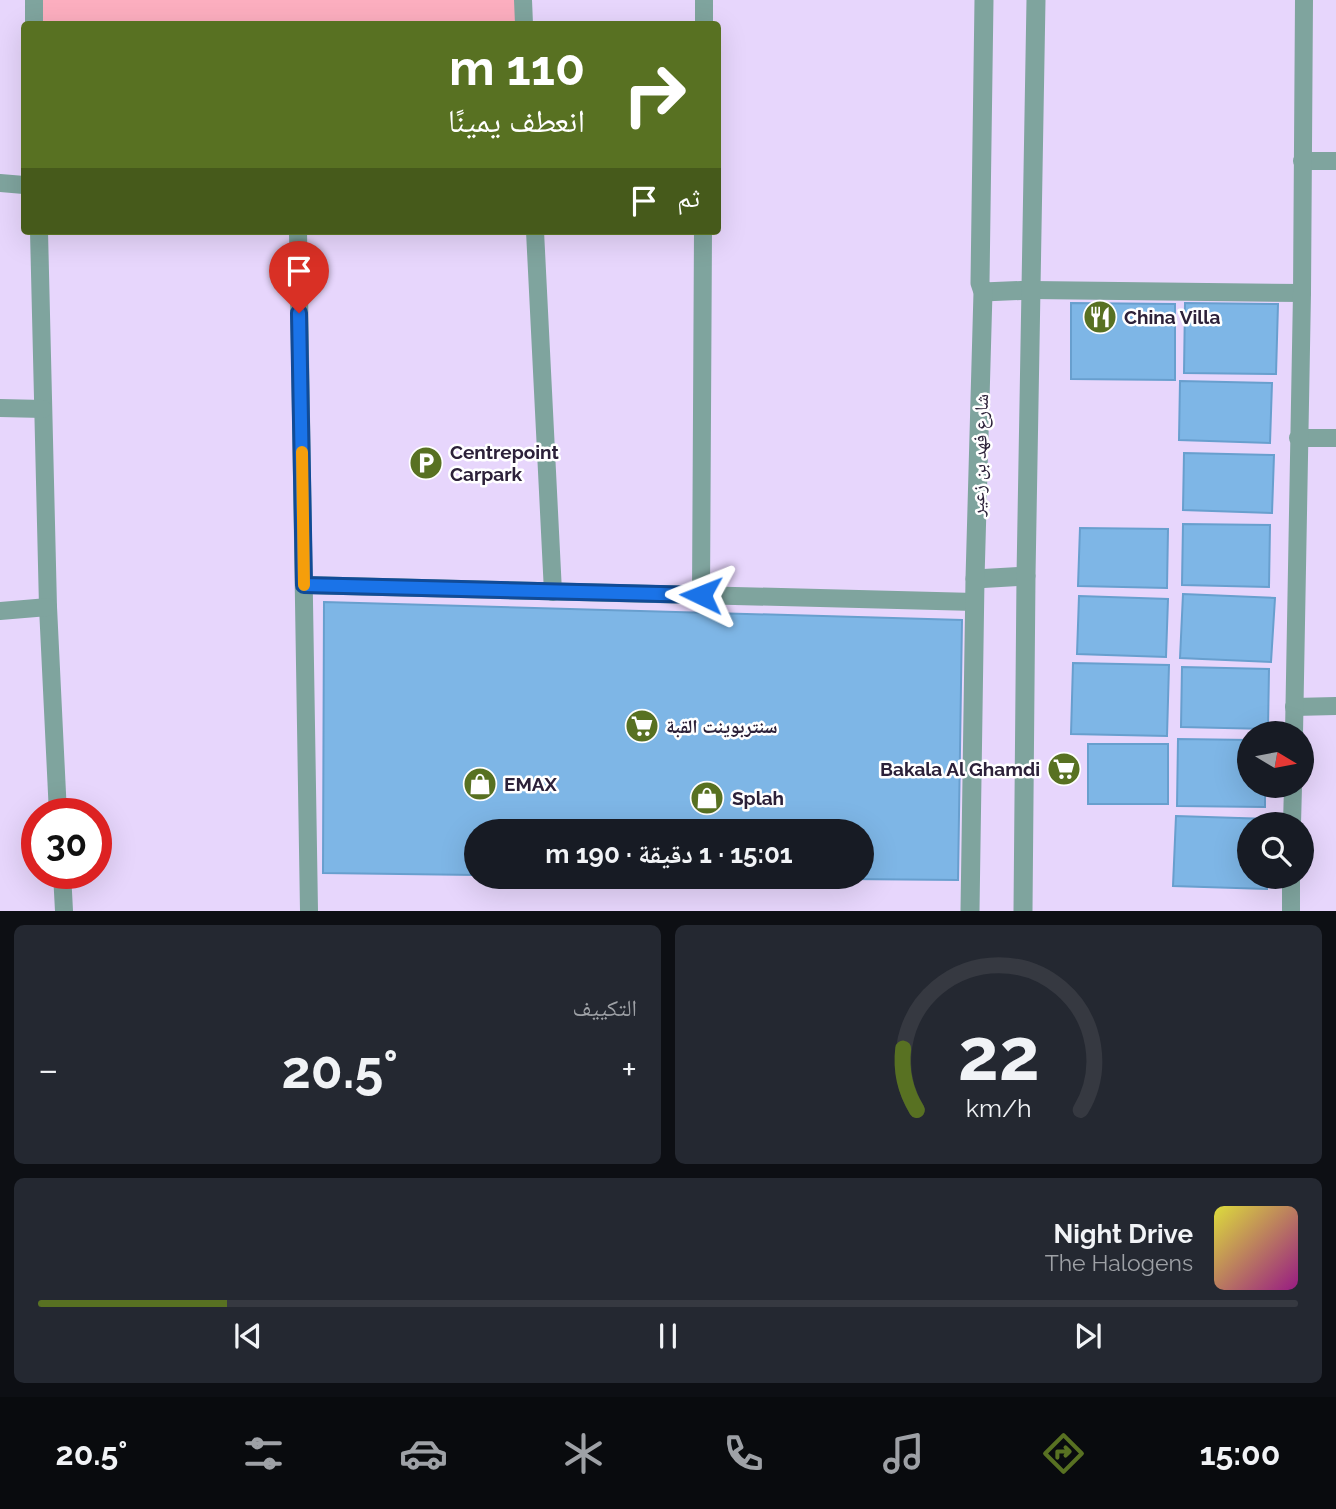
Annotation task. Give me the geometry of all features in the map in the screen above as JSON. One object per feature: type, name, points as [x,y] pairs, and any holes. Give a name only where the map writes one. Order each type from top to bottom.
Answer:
[{"type":"street","points":[[34,0],[34,21]]},
{"type":"street","points":[[523,0],[524,21]]},
{"type":"street","points":[[704,0],[704,21]]},
{"type":"street","name":"شارع فهد بن زعير","points":[[970,911],[983,292],[980,283],[984,0]]},
{"type":"street","points":[[1023,911],[1036,0]]},
{"type":"street","points":[[1293,721],[1302,293],[1304,0]]},
{"type":"street","points":[[1302,161],[1336,160]]},
{"type":"street","points":[[0,184],[21,185]]},
{"type":"street","points":[[39,235],[48,607],[57,798]]},
{"type":"street","points":[[298,235],[309,911]]},
{"type":"street","points":[[534,235],[553,592]]},
{"type":"street","points":[[701,595],[703,235]]},
{"type":"street","points":[[983,292],[1032,290],[1302,293]]},
{"type":"street","points":[[0,408],[43,409]]},
{"type":"street","points":[[1298,438],[1336,438]]},
{"type":"street","points":[[975,579],[1026,576]]},
{"type":"street","points":[[304,585],[975,602]]},
{"type":"street","points":[[0,611],[48,607]]},
{"type":"street","points":[[1294,707],[1336,706]]},
{"type":"street","points":[[63,889],[64,911]]},
{"type":"street","points":[[1291,889],[1291,911]]},
{"type":"shaded area","points":[[42,0],[516,0],[518,21],[43,21]]},
{"type":"building","points":[[1071,303],[1175,304],[1175,380],[1071,379]]},
{"type":"building","points":[[1185,303],[1278,304],[1276,374],[1184,373]]},
{"type":"building","points":[[1180,381],[1272,383],[1270,443],[1179,440]]},
{"type":"building","points":[[1184,453],[1274,455],[1272,513],[1183,510]]},
{"type":"building","points":[[1183,524],[1270,525],[1269,587],[1182,585]]},
{"type":"building","points":[[1080,528],[1168,529],[1167,588],[1078,586]]},
{"type":"building","points":[[1183,594],[1275,598],[1271,662],[1180,658]]},
{"type":"building","points":[[1079,596],[1168,599],[1166,657],[1077,654]]},
{"type":"building","name":"سنتربوينت القبة","points":[[324,602],[962,620],[958,880],[874,879],[874,819],[464,819],[464,875],[323,873]]},
{"type":"building","points":[[1073,663],[1169,665],[1167,736],[1071,734]]},
{"type":"building","points":[[1182,667],[1269,669],[1268,721],[1237,721],[1237,728],[1181,727]]},
{"type":"building","points":[[1178,739],[1237,740],[1237,798],[1265,798],[1265,807],[1177,806]]},
{"type":"building","points":[[1088,744],[1168,744],[1168,804],[1088,804]]},
{"type":"building","points":[[1176,816],[1237,818],[1237,888],[1173,886]]},
{"type":"slow traffic","points":[[302,452],[304,585]]},
{"type":"place","name":"China Villa","points":[[1100,317]]},
{"type":"place","name":"Centrepoint Carpark","points":[[426,463]]},
{"type":"place","name":"سنتربوينت القبة","points":[[642,726]]},
{"type":"place","name":"Bakala Al Ghamdi","points":[[1064,769]]},
{"type":"place","name":"EMAX","points":[[480,784]]},
{"type":"place","name":"Splah","points":[[707,798]]},
{"type":"route","points":[[299,313],[304,585],[701,595]]}]
